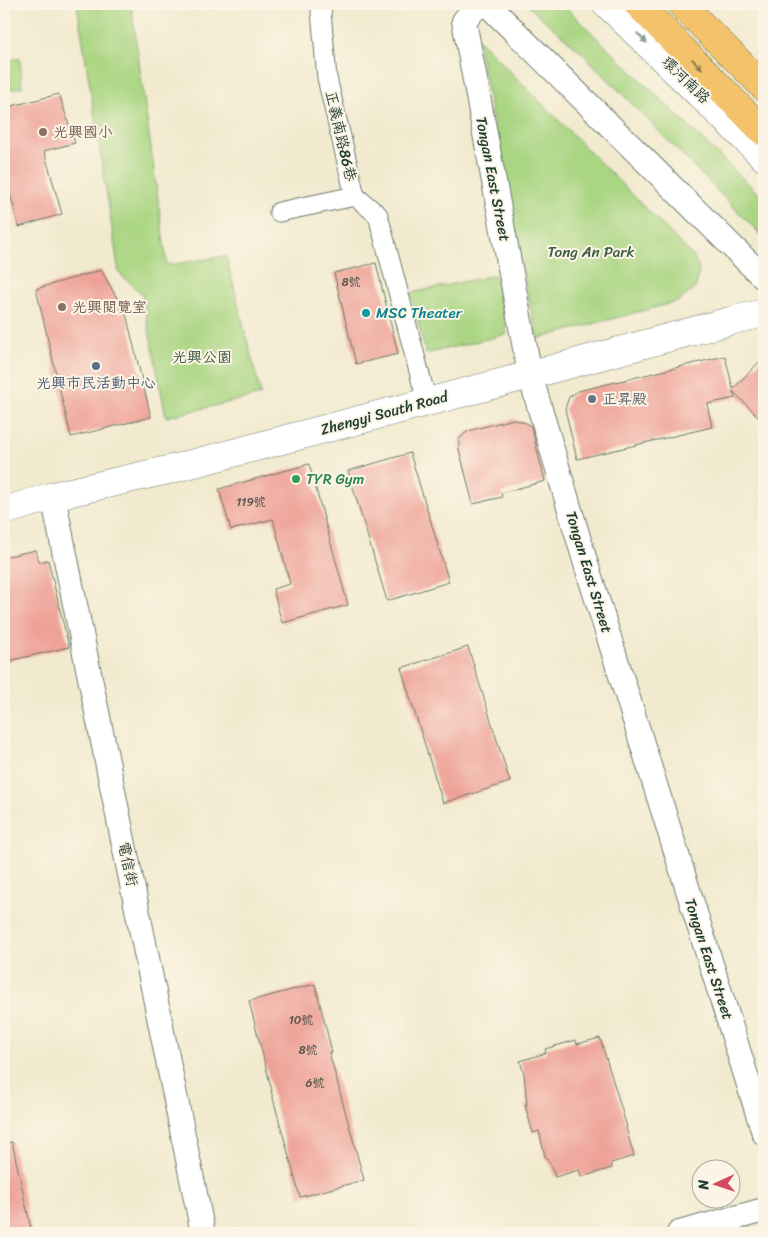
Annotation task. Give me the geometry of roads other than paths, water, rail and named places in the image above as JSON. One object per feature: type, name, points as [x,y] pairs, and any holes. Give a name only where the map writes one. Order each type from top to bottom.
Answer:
[{"type":"highway","points":[[638,4],[764,132]]},
{"type":"highway","points":[[681,4],[764,87]]},
{"type":"street","name":"正義南路86巷","points":[[323,4],[321,12],[327,78],[355,196],[378,215],[427,402]]},
{"type":"street","name":"Tongan East Street","points":[[479,4],[464,21],[530,375],[588,572],[764,1133]]},
{"type":"street","points":[[487,4],[764,278]]},
{"type":"street","name":"環河南路","points":[[607,4],[764,157]]},
{"type":"street","points":[[689,4],[764,78]]},
{"type":"street","points":[[279,212],[355,196]]},
{"type":"street","name":"Zhengyi South Road","points":[[4,510],[53,496],[172,469],[530,375],[730,320],[764,313]]},
{"type":"street","name":"電信街","points":[[53,496],[203,1233]]},
{"type":"street","points":[[679,1233],[764,1210]]},
{"type":"place","name":"光興國小","points":[[43,132]]},
{"type":"place","name":"光興閱覽室","points":[[62,307]]},
{"type":"place","name":"MSC Theater","points":[[366,313]]},
{"type":"place","name":"光興市民活動中心","points":[[96,366]]},
{"type":"place","name":"正昇殿","points":[[592,399]]},
{"type":"place","name":"TYR Gym","points":[[296,479]]},
{"type":"park label","name":"Tong An Park","points":[[591,252]]},
{"type":"park label","name":"光興公園","points":[[202,357]]}]
